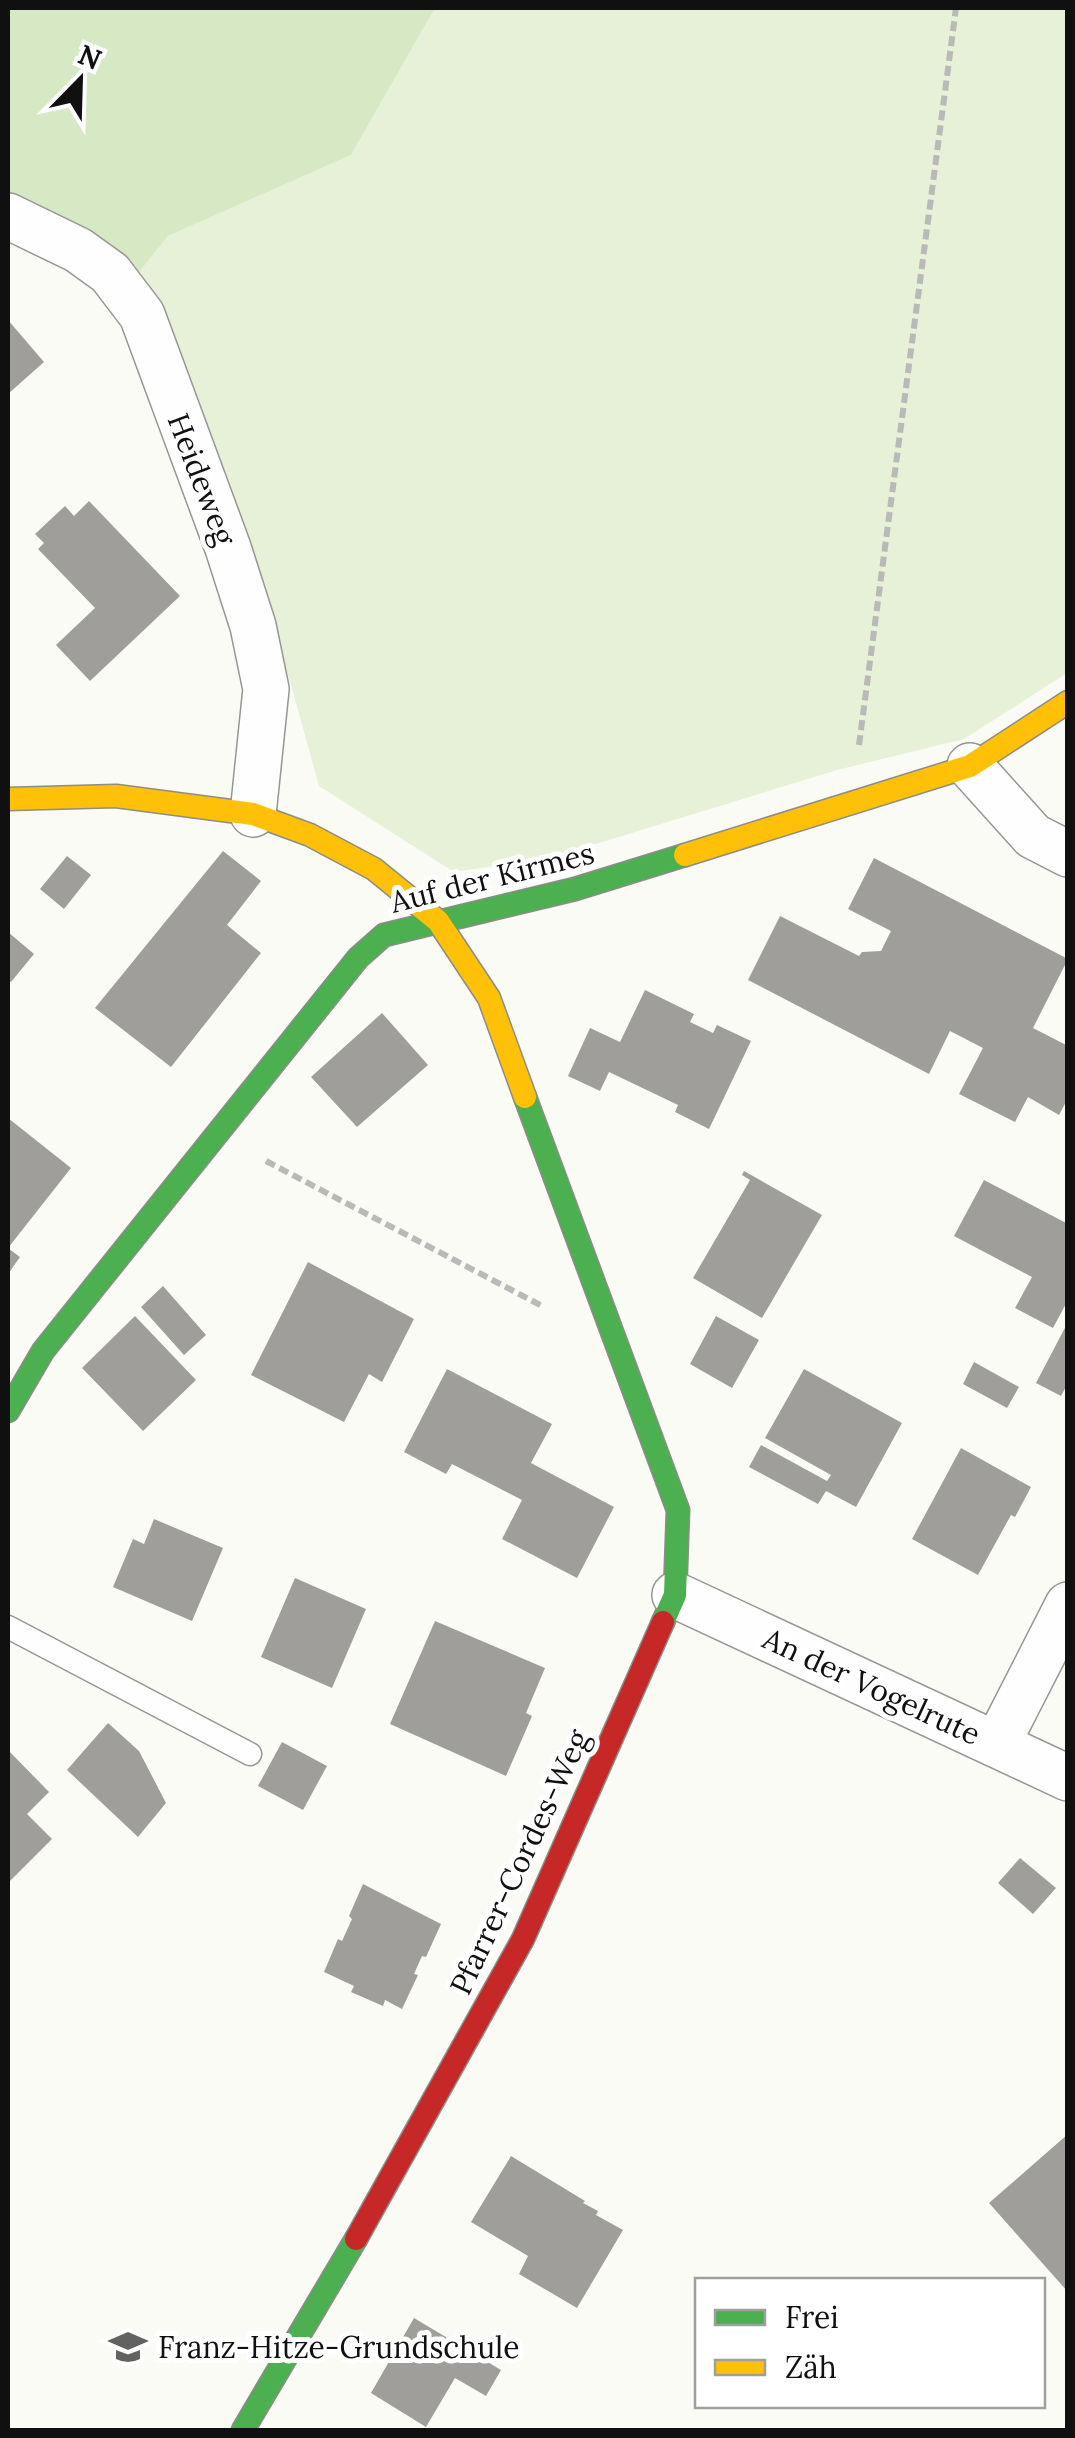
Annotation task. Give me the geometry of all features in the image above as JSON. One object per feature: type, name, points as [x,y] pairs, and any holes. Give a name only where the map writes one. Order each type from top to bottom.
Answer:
[{"type":"street","name":"Heideweg","points":[[8,216],[78,250],[110,273],[142,314],[228,548],[252,626],[266,689],[254,814]]},
{"type":"street","name":"Auf der Kirmes","points":[[8,1412],[43,1351],[358,958],[384,935],[575,889],[970,766],[1068,702]]},
{"type":"street","points":[[970,766],[1034,836],[1068,854]]},
{"type":"street","name":"Pfarrer-Cordes-Weg","points":[[8,799],[116,796],[254,814],[310,835],[374,869],[438,920],[489,998],[678,1510],[675,1595],[523,1939],[368,2218],[243,2430]]},
{"type":"street","name":"An der Vogelrute","points":[[675,1595],[1068,1778]]},
{"type":"street","points":[[997,1744],[1068,1605]]},
{"type":"lane","points":[[8,1627],[250,1754]]},
{"type":"path","points":[[851,800],[956,8]]},
{"type":"path","points":[[216,1135],[540,1306],[595,1285]]},
{"type":"green space","points":[[8,8],[435,8],[351,155],[168,236],[136,276],[106,241],[8,195]]},
{"type":"green space","points":[[435,8],[1067,8],[1067,673],[964,739],[837,770],[550,858],[454,872],[319,786],[290,681],[193,388],[136,276],[168,236],[351,155]]},
{"type":"building","points":[[8,320],[44,362],[8,394]]},
{"type":"building","points":[[89,501],[180,596],[90,681],[56,645],[95,608],[38,549],[44,543],[35,534],[65,506],[74,516]]},
{"type":"building","points":[[223,851],[261,881],[227,925],[261,953],[171,1067],[95,1008]]},
{"type":"building","points":[[67,856],[91,875],[64,909],[40,889]]},
{"type":"building","points":[[874,858],[1068,959],[1033,1028],[1068,1046],[1068,1098],[1059,1115],[1028,1097],[1015,1122],[959,1094],[983,1048],[950,1031],[929,1074],[748,980],[780,916],[859,956],[862,952],[881,951],[891,931],[848,909]]},
{"type":"building","points":[[8,932],[34,954],[11,982],[8,979]]},
{"type":"building","points":[[645,990],[694,1014],[690,1022],[713,1033],[717,1025],[751,1041],[709,1129],[675,1112],[678,1105],[609,1072],[600,1091],[568,1076],[590,1028],[620,1042]]},
{"type":"building","points":[[382,1013],[428,1065],[357,1127],[311,1077]]},
{"type":"building","points":[[8,1118],[71,1168],[8,1248]]},
{"type":"building","points":[[744,1171],[822,1215],[762,1318],[693,1278],[750,1180],[742,1175]]},
{"type":"building","points":[[984,1180],[1068,1224],[1068,1300],[1053,1328],[1015,1308],[1032,1277],[954,1236]]},
{"type":"building","points":[[8,1248],[20,1257],[8,1274]]},
{"type":"building","points":[[308,1262],[414,1319],[382,1382],[369,1374],[344,1422],[251,1375]]},
{"type":"building","points":[[163,1286],[206,1335],[184,1355],[141,1307]]},
{"type":"building","points":[[135,1316],[196,1380],[143,1431],[82,1368]]},
{"type":"building","points":[[716,1316],[759,1340],[732,1388],[690,1364]]},
{"type":"building","points":[[1068,1322],[1068,1383],[1061,1396],[1036,1383]]},
{"type":"building","points":[[974,1362],[1019,1387],[1007,1408],[963,1384]]},
{"type":"building","points":[[447,1369],[552,1424],[531,1463],[614,1507],[577,1578],[502,1539],[522,1500],[452,1464],[446,1474],[404,1452]]},
{"type":"building","points":[[804,1369],[902,1423],[856,1507],[826,1491],[818,1504],[749,1467],[761,1445],[827,1481],[831,1475],[765,1438]]},
{"type":"building","points":[[961,1448],[1031,1487],[978,1575],[912,1539]]},
{"type":"building","points":[[154,1519],[223,1548],[192,1621],[113,1587],[133,1539],[144,1544]]},
{"type":"building","points":[[295,1578],[366,1609],[332,1688],[261,1657]]},
{"type":"building","points":[[435,1621],[545,1668],[526,1713],[532,1716],[506,1776],[390,1724]]},
{"type":"building","points":[[108,1723],[139,1751],[166,1803],[138,1837],[67,1770]]},
{"type":"building","points":[[282,1742],[327,1766],[303,1810],[258,1786]]},
{"type":"building","points":[[8,1750],[49,1792],[27,1814],[52,1839],[8,1883]]},
{"type":"building","points":[[1020,1858],[1056,1888],[1033,1914],[998,1883]]},
{"type":"building","points":[[363,1884],[441,1924],[426,1957],[422,1956],[402,2009],[385,2000],[383,2006],[351,1992],[354,1986],[324,1972],[338,1939],[342,1941],[352,1919],[349,1916]]},
{"type":"building","points":[[1068,2134],[1068,2292],[989,2203]]},
{"type":"building","points":[[511,2156],[585,2201],[598,2211],[596,2215],[623,2230],[577,2308],[519,2274],[528,2256],[471,2222]]},
{"type":"building","points":[[414,2318],[501,2370],[486,2396],[455,2378],[426,2427],[371,2393]]},
{"type":"traffic: fast","points":[[8,1411],[43,1351],[358,958],[384,935],[575,889],[685,855]]},
{"type":"traffic: fast","points":[[525,1097],[678,1510],[675,1595],[663,1622]]},
{"type":"traffic: fast","points":[[243,2430],[356,2239]]},
{"type":"traffic: slow","points":[[685,855],[970,766],[1068,702]]},
{"type":"traffic: slow","points":[[8,799],[116,796],[253,814],[310,835],[374,869],[438,921],[489,998],[525,1097]]},
{"type":"traffic: jam","points":[[356,2239],[523,1939],[663,1622]]},
{"type":"place","name":"Franz-Hitze-Grundschule","points":[[128,2347]]}]
